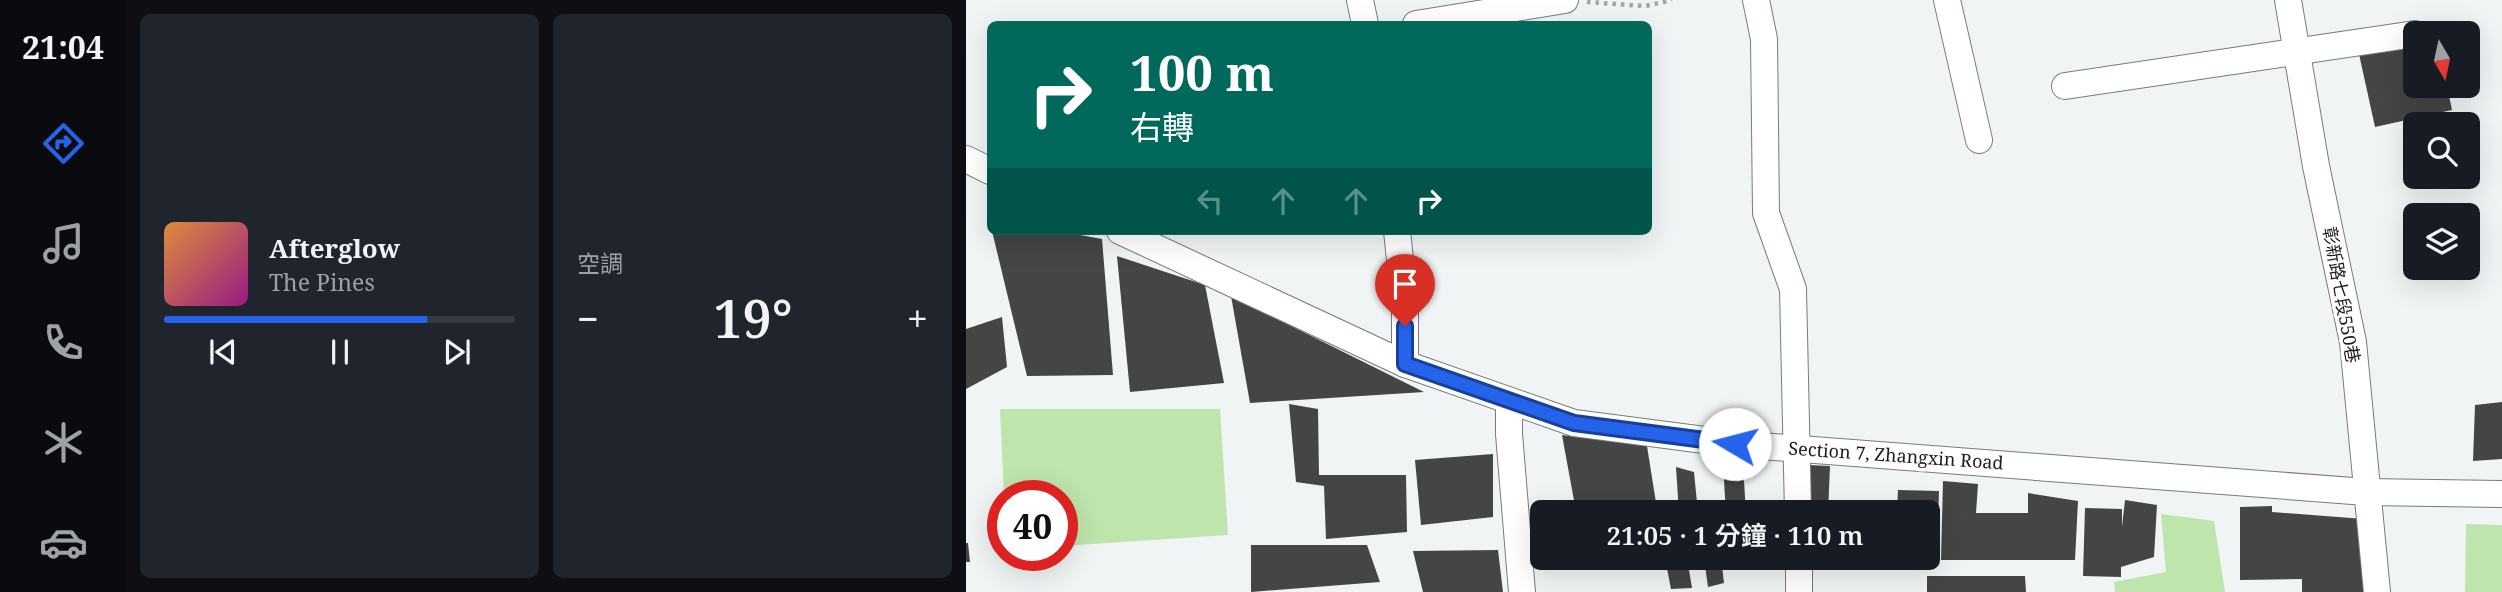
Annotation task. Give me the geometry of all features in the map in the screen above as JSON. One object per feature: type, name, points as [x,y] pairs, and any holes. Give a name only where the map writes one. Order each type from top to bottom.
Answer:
[{"type":"street","points":[[1360,0],[1364,21]]},
{"type":"street","points":[[1435,21],[1565,0]]},
{"type":"street","points":[[1756,0],[1765,39],[1766,214],[1793,289],[1798,500]]},
{"type":"street","points":[[1947,0],[1979,140]]},
{"type":"street","name":"彰新路七段550巷","points":[[2288,0],[2353,342],[2377,592]]},
{"type":"street","points":[[2065,86],[2296,49],[2403,36]]},
{"type":"street","points":[[966,159],[987,170]]},
{"type":"street","name":"Section 7, Zhangxin Road","points":[[1129,235],[1405,364],[1509,403],[1574,423],[1735,444],[2366,492],[2502,494]]},
{"type":"street","points":[[1397,235],[1405,307],[1405,364]]},
{"type":"street","points":[[1509,403],[1509,434],[1522,592]]},
{"type":"street","points":[[1798,570],[1799,592]]},
{"type":"path","points":[[1565,0],[1645,6],[1672,0]]},
{"type":"green space","points":[[1000,409],[1220,409],[1228,535],[1078,545],[1078,480],[1003,480]]},
{"type":"green space","points":[[2161,514],[2214,521],[2225,592],[2115,592],[2114,582],[2166,572]]},
{"type":"green space","points":[[2466,524],[2502,525],[2502,592],[2465,592]]},
{"type":"building","points":[[2403,45],[2403,98],[2450,98],[2452,110],[2403,112],[2403,121],[2375,127],[2359,54]]},
{"type":"building","points":[[993,235],[1080,235],[1102,239],[1113,375],[1027,376]]},
{"type":"building","points":[[1117,256],[1205,285],[1224,383],[1130,392]]},
{"type":"building","points":[[1231,296],[1424,392],[1250,403]]},
{"type":"building","points":[[1002,317],[1007,367],[966,389],[966,329]]},
{"type":"building","points":[[2502,402],[2502,459],[2473,461],[2475,405]]},
{"type":"building","points":[[1289,404],[1318,409],[1319,475],[1406,475],[1407,532],[1326,539],[1324,486],[1296,482]]},
{"type":"building","points":[[1562,435],[1647,446],[1656,500],[1574,500]]},
{"type":"building","points":[[1493,454],[1493,517],[1421,525],[1415,460]]},
{"type":"building","points":[[1723,464],[1743,465],[1745,500],[1725,500]]},
{"type":"building","points":[[1788,464],[1830,466],[1829,500],[1787,500]]},
{"type":"building","points":[[1676,467],[1694,472],[1697,500],[1678,500]]},
{"type":"building","points":[[1943,481],[1978,484],[1976,513],[2028,513],[2028,493],[2078,501],[2075,560],[1941,560]]},
{"type":"building","points":[[1898,490],[1939,491],[1939,500],[1898,500]]},
{"type":"building","points":[[2125,500],[2157,505],[2154,557],[2121,567],[2121,577],[2083,576],[2085,508],[2122,509],[2122,527]]},
{"type":"building","points":[[2272,506],[2272,512],[2364,519],[2370,592],[2302,592],[2302,579],[2240,580],[2240,507]]},
{"type":"building","points":[[968,543],[970,562],[966,562]]},
{"type":"building","points":[[1251,545],[1367,545],[1380,582],[1251,592]]},
{"type":"building","points":[[1498,550],[1503,592],[1423,592],[1413,551]]},
{"type":"building","points":[[1667,570],[1689,570],[1692,588],[1671,589]]},
{"type":"building","points":[[1706,570],[1722,570],[1724,583],[1708,587]]},
{"type":"building","points":[[1927,576],[2025,576],[2026,592],[1927,592]]},
{"type":"route","points":[[1405,326],[1405,364],[1509,403],[1574,423],[1735,444]]}]
